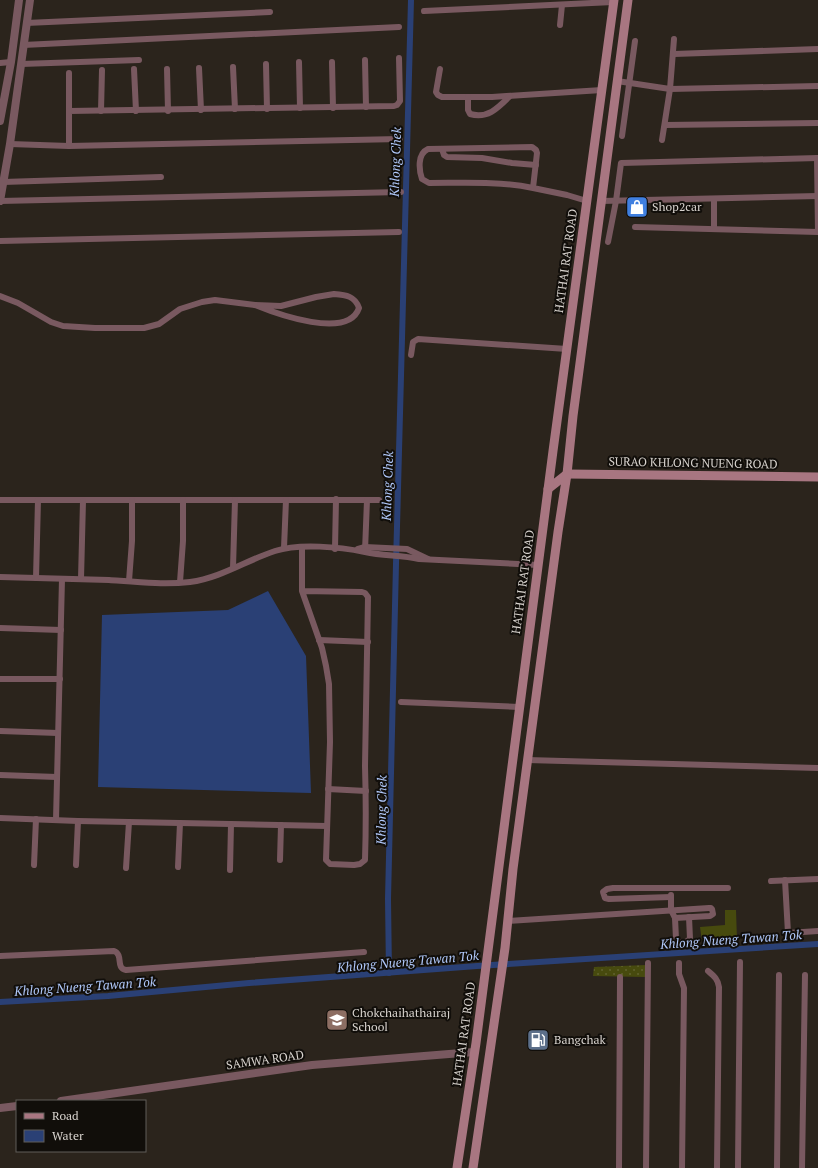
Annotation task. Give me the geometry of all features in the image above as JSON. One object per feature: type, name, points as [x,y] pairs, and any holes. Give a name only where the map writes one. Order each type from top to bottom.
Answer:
[{"type":"main road","points":[[473,1168],[505,948],[527,760],[567,474],[573,416],[628,0]]},
{"type":"main road","name":"HATHAI RAT ROAD","points":[[457,1168],[474,1052],[552,457],[614,1]]},
{"type":"main road","points":[[552,457],[567,474]]},
{"type":"main road","points":[[548,489],[567,474]]},
{"type":"main road","name":"SURAO KHLONG NUENG ROAD","points":[[567,474],[818,477]]},
{"type":"street","points":[[0,120],[11,62],[19,0]]},
{"type":"street","points":[[30,0],[10,144],[0,201],[401,192]]},
{"type":"street","points":[[424,11],[562,5],[614,1]]},
{"type":"street","points":[[560,25],[562,5]]},
{"type":"street","points":[[26,24],[270,12]]},
{"type":"street","points":[[23,45],[399,27]]},
{"type":"street","points":[[662,140],[670,89],[674,40]]},
{"type":"street","points":[[622,136],[635,42]]},
{"type":"street","points":[[674,54],[818,49]]},
{"type":"street","points":[[69,111],[394,106],[399,103],[400,100],[399,58]]},
{"type":"street","points":[[21,64],[139,60]]},
{"type":"street","points":[[365,60],[366,106]]},
{"type":"street","points":[[0,63],[11,62]]},
{"type":"street","points":[[300,62],[300,108]]},
{"type":"street","points":[[332,62],[333,108]]},
{"type":"street","points":[[266,64],[267,109]]},
{"type":"street","points":[[233,67],[235,109]]},
{"type":"street","points":[[199,68],[201,110]]},
{"type":"street","points":[[134,69],[136,111]]},
{"type":"street","points":[[167,69],[168,110]]},
{"type":"street","points":[[440,69],[436,92],[442,97],[510,96],[602,90]]},
{"type":"street","points":[[101,111],[102,70]]},
{"type":"street","points":[[69,73],[69,146]]},
{"type":"street","points":[[617,81],[670,89],[818,86]]},
{"type":"street","points":[[468,97],[468,110],[470,114],[477,116],[487,115],[496,110],[510,96]]},
{"type":"street","points":[[665,125],[818,123]]},
{"type":"street","points":[[10,144],[69,146],[400,139]]},
{"type":"street","points":[[533,188],[536,150],[532,147],[428,149],[422,155],[420,173],[425,182],[499,183],[533,188],[587,200]]},
{"type":"street","points":[[442,148],[444,155],[447,157],[482,158],[536,165]]},
{"type":"street","points":[[608,242],[616,201],[621,163],[818,158],[818,232],[635,227]]},
{"type":"street","points":[[3,182],[161,177]]},
{"type":"street","points":[[601,201],[818,196]]},
{"type":"street","points":[[714,199],[714,230]]},
{"type":"street","points":[[0,241],[399,232]]},
{"type":"street","points":[[0,296],[18,303],[51,322],[69,326],[95,328],[134,328],[151,326],[163,322],[180,308],[216,300],[255,305],[281,306],[334,294],[352,298],[357,302],[359,308],[357,315],[352,320],[345,322],[320,323],[290,318],[255,305]]},
{"type":"street","points":[[411,355],[413,342],[418,339],[567,349]]},
{"type":"street","points":[[335,549],[336,499]]},
{"type":"street","points":[[0,500],[379,500]]},
{"type":"street","points":[[36,578],[38,500]]},
{"type":"street","points":[[180,582],[183,541],[183,500]]},
{"type":"street","points":[[233,568],[235,500]]},
{"type":"street","points":[[284,548],[286,500]]},
{"type":"street","points":[[365,550],[366,500]]},
{"type":"street","points":[[81,579],[83,501]]},
{"type":"street","points":[[129,581],[132,541],[132,501]]},
{"type":"street","points":[[0,577],[180,582],[204,579],[284,548],[302,547],[388,551],[407,549],[430,560]]},
{"type":"street","points":[[302,547],[302,590],[319,640],[326,666],[328,684],[330,742],[326,860],[328,863],[354,865],[363,863],[365,860],[366,846],[366,791],[364,766],[368,597],[365,593],[302,590]]},
{"type":"street","points":[[388,551],[430,560],[538,566]]},
{"type":"street","points":[[56,820],[62,578]]},
{"type":"street","points":[[0,628],[61,630]]},
{"type":"street","points":[[319,640],[368,642]]},
{"type":"street","points":[[0,679],[60,680]]},
{"type":"street","points":[[401,702],[519,707]]},
{"type":"street","points":[[0,731],[58,733]]},
{"type":"street","points":[[527,760],[818,768]]},
{"type":"street","points":[[0,775],[57,777]]},
{"type":"street","points":[[328,790],[366,791]]},
{"type":"street","points":[[0,818],[78,822],[327,826]]},
{"type":"street","points":[[34,865],[36,819]]},
{"type":"street","points":[[76,865],[78,822]]},
{"type":"street","points":[[126,868],[130,822]]},
{"type":"street","points":[[178,868],[180,823]]},
{"type":"street","points":[[230,870],[231,824]]},
{"type":"street","points":[[280,860],[281,825]]},
{"type":"street","points":[[771,881],[818,879],[818,884]]},
{"type":"street","points":[[785,880],[788,933],[818,930]]},
{"type":"street","points":[[671,888],[676,939],[679,942],[686,942],[690,939],[689,917]]},
{"type":"street","points":[[672,897],[609,899],[605,898],[603,892],[607,889],[728,888]]},
{"type":"street","points":[[507,921],[709,908],[713,911],[713,914],[710,916],[675,918]]},
{"type":"street","points":[[0,956],[114,951],[119,955],[120,967],[122,970],[126,970],[364,952]]},
{"type":"street","points":[[679,962],[679,974],[684,988],[682,1168]]},
{"type":"street","points":[[738,1168],[740,962]]},
{"type":"street","points":[[646,1168],[648,963]]},
{"type":"street","points":[[708,971],[716,978],[720,987],[717,1168]]},
{"type":"street","points":[[777,1168],[779,975]]},
{"type":"street","points":[[802,1168],[805,975]]},
{"type":"street","points":[[619,1168],[620,977]]},
{"type":"street","name":"SAMWA ROAD","points":[[68,1100],[312,1065],[474,1052]]},
{"type":"street","points":[[0,1108],[16,1106]]},
{"type":"shaded area","points":[[725,910],[736,910],[737,940],[702,942],[700,927],[725,925]]},
{"type":"shaded area","points":[[647,965],[646,977],[593,976],[594,967]]},
{"type":"water","points":[[268,591],[306,656],[311,793],[98,787],[102,615],[228,610]]},
{"type":"waterway","name":"Khlong Chek","points":[[389,973],[388,899],[411,0]]},
{"type":"waterway","name":"Khlong Nueng Tawan Tok","points":[[0,1002],[108,996],[249,983],[477,966],[818,944]]},
{"type":"place","name":"Shop2car","points":[[637,207]]},
{"type":"place","name":"Chokchaihathairaj School","points":[[337,1020]]},
{"type":"place","name":"Bangchak","points":[[538,1040]]}]
